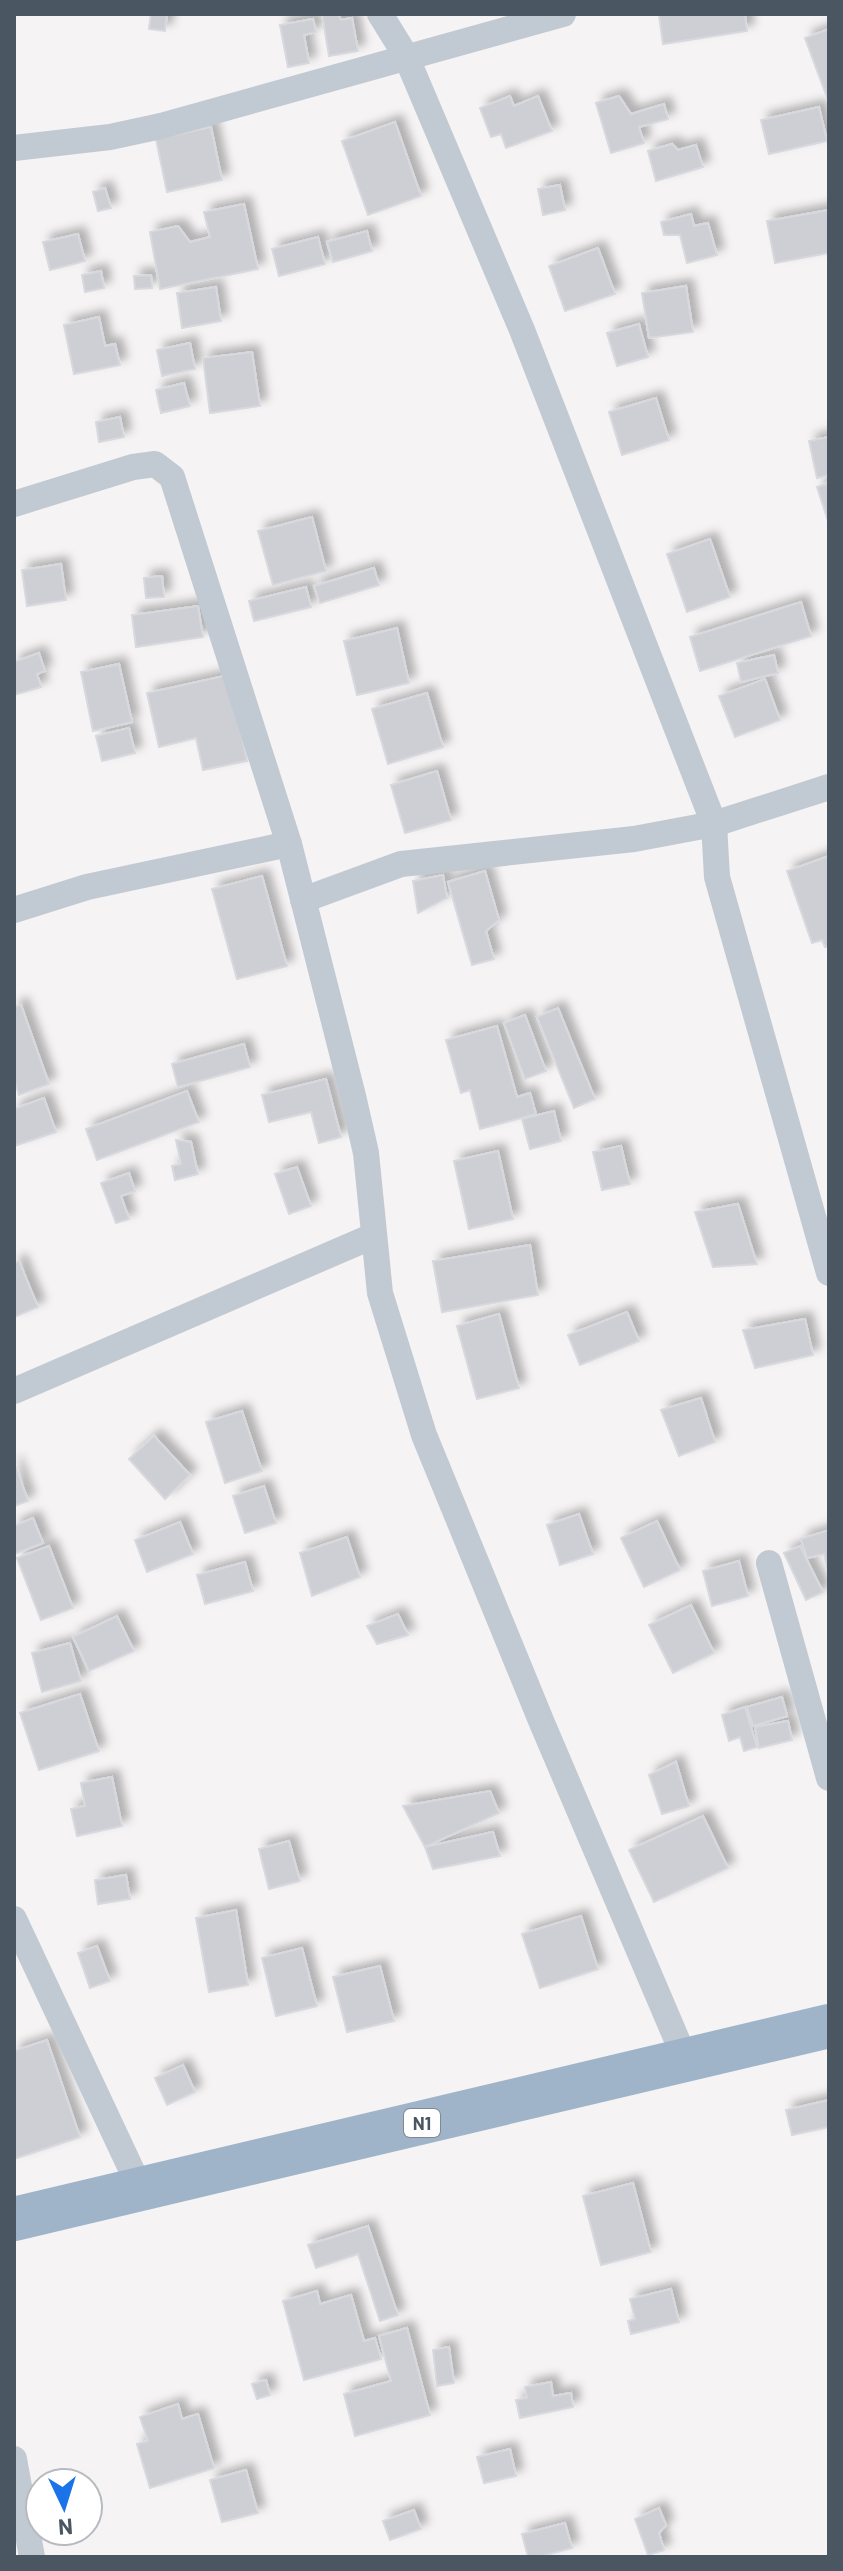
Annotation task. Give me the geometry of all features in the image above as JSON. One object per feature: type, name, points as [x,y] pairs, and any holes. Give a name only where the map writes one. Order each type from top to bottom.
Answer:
[{"type":"highway","name":"N1","points":[[14,2219],[829,2026]]},
{"type":"street","points":[[380,14],[406,56],[522,330],[714,824],[717,877],[829,1273]]},
{"type":"street","points":[[14,148],[110,137],[161,126],[563,14]]},
{"type":"street","points":[[14,504],[133,467],[155,464],[172,477],[289,844],[366,1153],[380,1293],[424,1435],[686,2061]]},
{"type":"street","points":[[303,900],[401,864],[634,839],[714,824],[829,787]]},
{"type":"street","points":[[14,910],[87,887],[289,844]]},
{"type":"street","points":[[14,1391],[373,1236]]},
{"type":"street","points":[[769,1563],[829,1778]]},
{"type":"street","points":[[14,1919],[141,2190]]},
{"type":"street","points":[[14,2459],[32,2557]]},
{"type":"building","points":[[151,14],[167,14],[165,31],[149,29]]},
{"type":"building","points":[[322,14],[338,14],[341,20],[352,18],[358,51],[329,56]]},
{"type":"building","points":[[745,14],[747,31],[663,44],[659,15]]},
{"type":"building","points":[[313,19],[316,32],[304,35],[309,63],[288,67],[280,25]]},
{"type":"building","points":[[829,29],[829,103],[805,38]]},
{"type":"building","points":[[510,96],[514,106],[538,96],[552,131],[506,148],[501,134],[491,137],[480,108]]},
{"type":"building","points":[[619,96],[631,114],[664,104],[668,119],[639,127],[644,143],[611,153],[596,103]]},
{"type":"building","points":[[819,107],[827,141],[769,154],[761,120]]},
{"type":"building","points":[[395,122],[421,196],[368,215],[342,141]]},
{"type":"building","points":[[211,127],[222,180],[167,192],[156,139]]},
{"type":"building","points":[[672,144],[678,150],[696,145],[703,167],[656,181],[648,151]]},
{"type":"building","points":[[560,185],[565,210],[543,215],[538,189]]},
{"type":"building","points":[[105,188],[111,208],[98,211],[93,192]]},
{"type":"building","points":[[244,204],[258,269],[160,289],[150,232],[178,226],[190,242],[210,237],[204,212]]},
{"type":"building","points":[[829,210],[829,253],[775,263],[767,221]]},
{"type":"building","points":[[691,214],[694,226],[708,223],[717,255],[687,263],[680,235],[664,235],[661,222]]},
{"type":"building","points":[[367,231],[372,251],[333,262],[327,242]]},
{"type":"building","points":[[78,234],[85,261],[50,270],[43,242]]},
{"type":"building","points":[[318,237],[325,264],[279,276],[272,249]]},
{"type":"building","points":[[598,248],[615,294],[565,311],[549,266]]},
{"type":"building","points":[[101,271],[104,288],[85,292],[82,275]]},
{"type":"building","points":[[151,275],[152,288],[135,289],[134,276]]},
{"type":"building","points":[[686,286],[693,332],[649,338],[642,293]]},
{"type":"building","points":[[216,287],[221,321],[182,328],[177,293]]},
{"type":"building","points":[[99,317],[105,346],[115,344],[120,365],[74,374],[64,325]]},
{"type":"building","points":[[639,324],[648,357],[617,366],[607,333]]},
{"type":"building","points":[[190,343],[195,369],[162,376],[157,350]]},
{"type":"building","points":[[252,352],[260,406],[210,413],[203,358]]},
{"type":"building","points":[[184,383],[190,406],[161,413],[156,390]]},
{"type":"building","points":[[656,398],[669,440],[622,455],[609,412]]},
{"type":"building","points":[[120,417],[124,437],[99,442],[96,422]]},
{"type":"building","points":[[829,437],[829,475],[817,478],[809,441]]},
{"type":"building","points":[[829,483],[829,524],[817,487]]},
{"type":"building","points":[[312,517],[326,571],[273,585],[258,531]]},
{"type":"building","points":[[710,539],[730,597],[687,612],[667,554]]},
{"type":"building","points":[[61,564],[66,600],[27,606],[22,570]]},
{"type":"building","points":[[374,568],[379,585],[320,603],[314,586]]},
{"type":"building","points":[[162,576],[164,597],[146,598],[144,578]]},
{"type":"building","points":[[306,587],[311,607],[254,621],[249,601]]},
{"type":"building","points":[[801,602],[811,636],[700,671],[690,637]]},
{"type":"building","points":[[198,606],[203,637],[136,647],[132,615]]},
{"type":"building","points":[[397,628],[409,683],[357,695],[344,641]]},
{"type":"building","points":[[39,653],[45,671],[37,674],[41,687],[14,695],[14,662]]},
{"type":"building","points":[[774,655],[778,673],[741,682],[737,663]]},
{"type":"building","points":[[119,664],[132,722],[93,731],[81,672]]},
{"type":"building","points":[[229,675],[247,761],[203,770],[196,738],[159,747],[147,693]]},
{"type":"building","points":[[765,679],[780,720],[735,737],[719,696]]},
{"type":"building","points":[[427,693],[443,747],[388,764],[372,709]]},
{"type":"building","points":[[129,728],[135,753],[102,761],[96,736]]},
{"type":"building","points":[[437,771],[451,820],[405,833],[391,785]]},
{"type":"building","points":[[829,856],[829,946],[825,947],[822,940],[812,943],[787,871]]},
{"type":"building","points":[[485,871],[499,920],[486,931],[494,959],[472,965],[448,882]]},
{"type":"building","points":[[443,875],[447,898],[418,913],[413,881]]},
{"type":"building","points":[[262,876],[287,966],[237,979],[212,889]]},
{"type":"building","points":[[21,1005],[49,1084],[19,1095],[14,1079],[14,1007]]},
{"type":"building","points":[[558,1008],[595,1099],[574,1108],[537,1017]]},
{"type":"building","points":[[525,1015],[546,1071],[525,1079],[504,1023]]},
{"type":"building","points":[[497,1026],[517,1097],[530,1093],[536,1114],[480,1129],[470,1090],[461,1093],[446,1040]]},
{"type":"building","points":[[244,1044],[250,1067],[178,1087],[172,1064]]},
{"type":"building","points":[[326,1079],[341,1137],[319,1143],[311,1112],[269,1122],[262,1095]]},
{"type":"building","points":[[187,1091],[199,1122],[97,1160],[86,1129]]},
{"type":"building","points":[[44,1098],[56,1132],[14,1146],[14,1109]]},
{"type":"building","points":[[554,1111],[561,1141],[530,1149],[522,1119]]},
{"type":"building","points":[[176,1140],[191,1142],[198,1174],[175,1180],[172,1166],[181,1164]]},
{"type":"building","points":[[621,1146],[630,1184],[602,1190],[593,1152]]},
{"type":"building","points":[[498,1151],[513,1219],[469,1229],[454,1161]]},
{"type":"building","points":[[297,1167],[311,1206],[289,1214],[275,1174]]},
{"type":"building","points":[[129,1173],[135,1191],[121,1196],[129,1219],[116,1223],[101,1183]]},
{"type":"building","points":[[738,1204],[757,1264],[713,1267],[695,1212]]},
{"type":"building","points":[[530,1245],[538,1295],[442,1312],[433,1261]]},
{"type":"building","points":[[19,1261],[38,1307],[14,1317],[14,1264]]},
{"type":"building","points":[[627,1312],[639,1341],[580,1365],[568,1335]]},
{"type":"building","points":[[499,1314],[519,1388],[477,1399],[457,1326]]},
{"type":"building","points":[[805,1319],[813,1355],[755,1368],[743,1330]]},
{"type":"building","points":[[701,1398],[715,1442],[679,1456],[661,1410]]},
{"type":"building","points":[[242,1411],[262,1471],[225,1483],[206,1422]]},
{"type":"building","points":[[154,1436],[190,1475],[165,1499],[129,1459]]},
{"type":"building","points":[[14,1462],[28,1501],[14,1506]]},
{"type":"building","points":[[264,1486],[276,1523],[245,1533],[233,1496]]},
{"type":"building","points":[[579,1514],[593,1554],[560,1565],[547,1525]]},
{"type":"building","points":[[33,1518],[43,1543],[14,1554],[14,1526]]},
{"type":"building","points":[[657,1521],[680,1570],[644,1587],[621,1538]]},
{"type":"building","points":[[180,1522],[193,1554],[147,1572],[135,1540]]},
{"type":"building","points":[[829,1530],[829,1575],[824,1554],[807,1558],[801,1539]]},
{"type":"building","points":[[347,1537],[360,1577],[312,1596],[300,1553]]},
{"type":"building","points":[[49,1546],[73,1608],[41,1620],[17,1558]]},
{"type":"building","points":[[800,1546],[823,1592],[806,1600],[784,1553]]},
{"type":"building","points":[[739,1561],[748,1596],[712,1606],[703,1571]]},
{"type":"building","points":[[245,1562],[253,1591],[205,1604],[197,1575]]},
{"type":"building","points":[[691,1605],[714,1653],[673,1673],[649,1625]]},
{"type":"building","points":[[398,1614],[408,1635],[377,1644],[367,1626]]},
{"type":"building","points":[[117,1616],[134,1651],[89,1671],[73,1637]]},
{"type":"building","points":[[70,1643],[81,1681],[42,1692],[32,1653]]},
{"type":"building","points":[[80,1694],[99,1751],[39,1770],[20,1713]]},
{"type":"building","points":[[782,1697],[787,1716],[753,1726],[747,1707]]},
{"type":"building","points":[[745,1707],[757,1747],[744,1751],[740,1737],[729,1741],[722,1715]]},
{"type":"building","points":[[788,1721],[792,1740],[759,1748],[755,1727]]},
{"type":"building","points":[[676,1762],[689,1806],[662,1814],[649,1775]]},
{"type":"building","points":[[112,1777],[122,1826],[77,1836],[71,1809],[85,1806],[81,1783]]},
{"type":"building","points":[[490,1791],[499,1813],[425,1847],[403,1806]]},
{"type":"building","points":[[703,1816],[728,1868],[654,1902],[629,1850]]},
{"type":"building","points":[[493,1832],[500,1856],[433,1869],[425,1847]]},
{"type":"building","points":[[289,1841],[300,1881],[269,1889],[259,1849]]},
{"type":"building","points":[[126,1875],[130,1899],[98,1904],[95,1880]]},
{"type":"building","points":[[236,1910],[248,1985],[209,1992],[196,1918]]},
{"type":"building","points":[[581,1916],[598,1969],[540,1988],[522,1934]]},
{"type":"building","points":[[97,1946],[110,1981],[90,1988],[78,1953]]},
{"type":"building","points":[[302,1948],[317,2006],[276,2016],[262,1958]]},
{"type":"building","points":[[380,1966],[394,2021],[347,2032],[333,1977]]},
{"type":"building","points":[[47,2040],[80,2137],[14,2159],[14,2051]]},
{"type":"building","points":[[183,2065],[195,2092],[167,2105],[155,2078]]},
{"type":"building","points":[[829,2100],[829,2127],[792,2135],[786,2110]]},
{"type":"building","points":[[633,2183],[651,2252],[601,2265],[583,2196]]},
{"type":"building","points":[[368,2226],[398,2315],[380,2321],[358,2254],[316,2268],[308,2245]]},
{"type":"building","points":[[671,2289],[679,2322],[631,2334],[628,2321],[635,2319],[630,2299]]},
{"type":"building","points":[[317,2291],[320,2304],[351,2295],[364,2341],[375,2338],[381,2359],[304,2380],[283,2301]]},
{"type":"building","points":[[407,2328],[430,2415],[355,2436],[344,2394],[391,2381],[379,2336]]},
{"type":"building","points":[[449,2347],[454,2383],[437,2386],[433,2350]]},
{"type":"building","points":[[266,2380],[270,2395],[257,2399],[252,2384]]},
{"type":"building","points":[[551,2382],[553,2396],[571,2393],[573,2407],[520,2418],[516,2400],[527,2398],[525,2387]]},
{"type":"building","points":[[178,2404],[182,2419],[198,2414],[214,2468],[150,2488],[137,2444],[148,2441],[140,2417]]},
{"type":"building","points":[[510,2449],[516,2476],[484,2483],[477,2457]]},
{"type":"building","points":[[246,2470],[258,2513],[222,2522],[210,2480]]},
{"type":"building","points":[[659,2508],[666,2525],[659,2533],[664,2550],[648,2555],[635,2519]]},
{"type":"building","points":[[414,2510],[421,2529],[390,2540],[383,2521]]},
{"type":"building","points":[[565,2523],[572,2548],[528,2557],[522,2534]]}]
